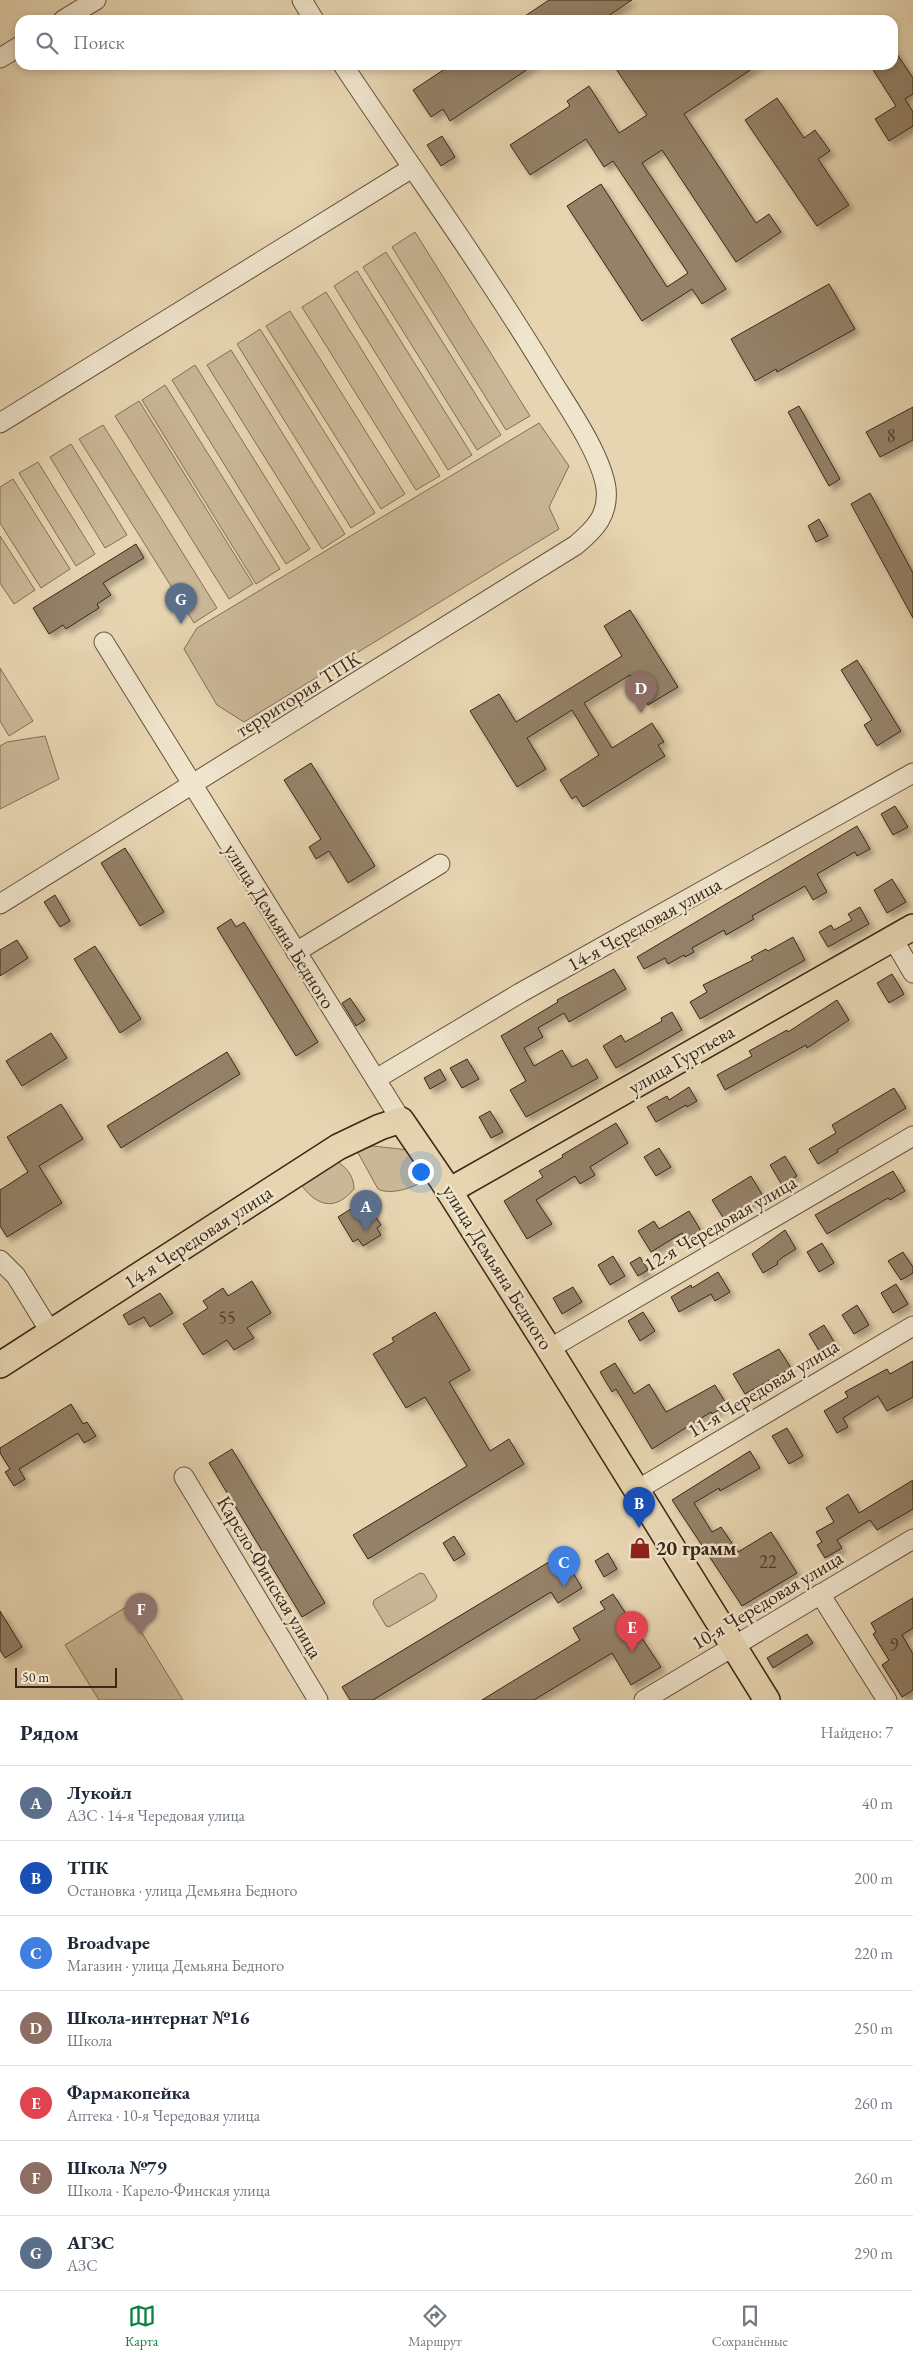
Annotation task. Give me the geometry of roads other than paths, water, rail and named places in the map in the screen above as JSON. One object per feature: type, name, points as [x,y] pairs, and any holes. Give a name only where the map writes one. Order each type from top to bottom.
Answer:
[{"type":"main road","name":"улица Гуртьева","points":[[449,1192],[903,933]]},
{"type":"main road","name":"улица Демьяна Бедного","points":[[401,1120],[549,1349],[767,1700]]},
{"type":"main road","name":"14-я Чередовая улица","points":[[0,1365],[338,1147],[380,1127],[401,1120]]},
{"type":"street","points":[[71,15],[96,0]]},
{"type":"street","points":[[302,0],[311,15]]},
{"type":"street","points":[[0,58],[15,49]]},
{"type":"street","points":[[0,423],[412,168],[346,70]]},
{"type":"street","name":"территория ТПК","points":[[0,904],[576,546],[593,530],[602,517],[606,507],[606,488],[600,466],[510,312],[412,168]]},
{"type":"street","name":"улица Демьяна Бедного","points":[[104,642],[401,1120]]},
{"type":"street","name":"14-я Чередовая улица","points":[[376,1079],[520,994],[913,773]]},
{"type":"street","points":[[296,952],[440,864]]},
{"type":"street","points":[[903,933],[913,973]]},
{"type":"street","name":"12-я Чередовая улица","points":[[549,1349],[913,1136]]},
{"type":"street","points":[[0,1260],[16,1276],[51,1333]]},
{"type":"street","name":"11-я Чередовая улица","points":[[637,1490],[913,1326]]},
{"type":"street","name":"Карело-Финская улица","points":[[184,1477],[318,1700]]},
{"type":"street","name":"10-я Чередовая улица","points":[[644,1700],[913,1539]]},
{"type":"street","points":[[820,1594],[887,1700]]},
{"type":"place","name":"АГЗС","points":[[181,624]]},
{"type":"place","name":"Школа-интернат №16","points":[[641,713]]},
{"type":"place","name":"Лукойл","points":[[366,1231]]},
{"type":"place","name":"ТПК","points":[[639,1528]]},
{"type":"place","name":"20 грамм","points":[[640,1548]]},
{"type":"place","name":"Broadvape","points":[[564,1587]]},
{"type":"place","name":"Школа №79","points":[[141,1634]]},
{"type":"place","name":"Фармакопейка","points":[[632,1652]]}]
